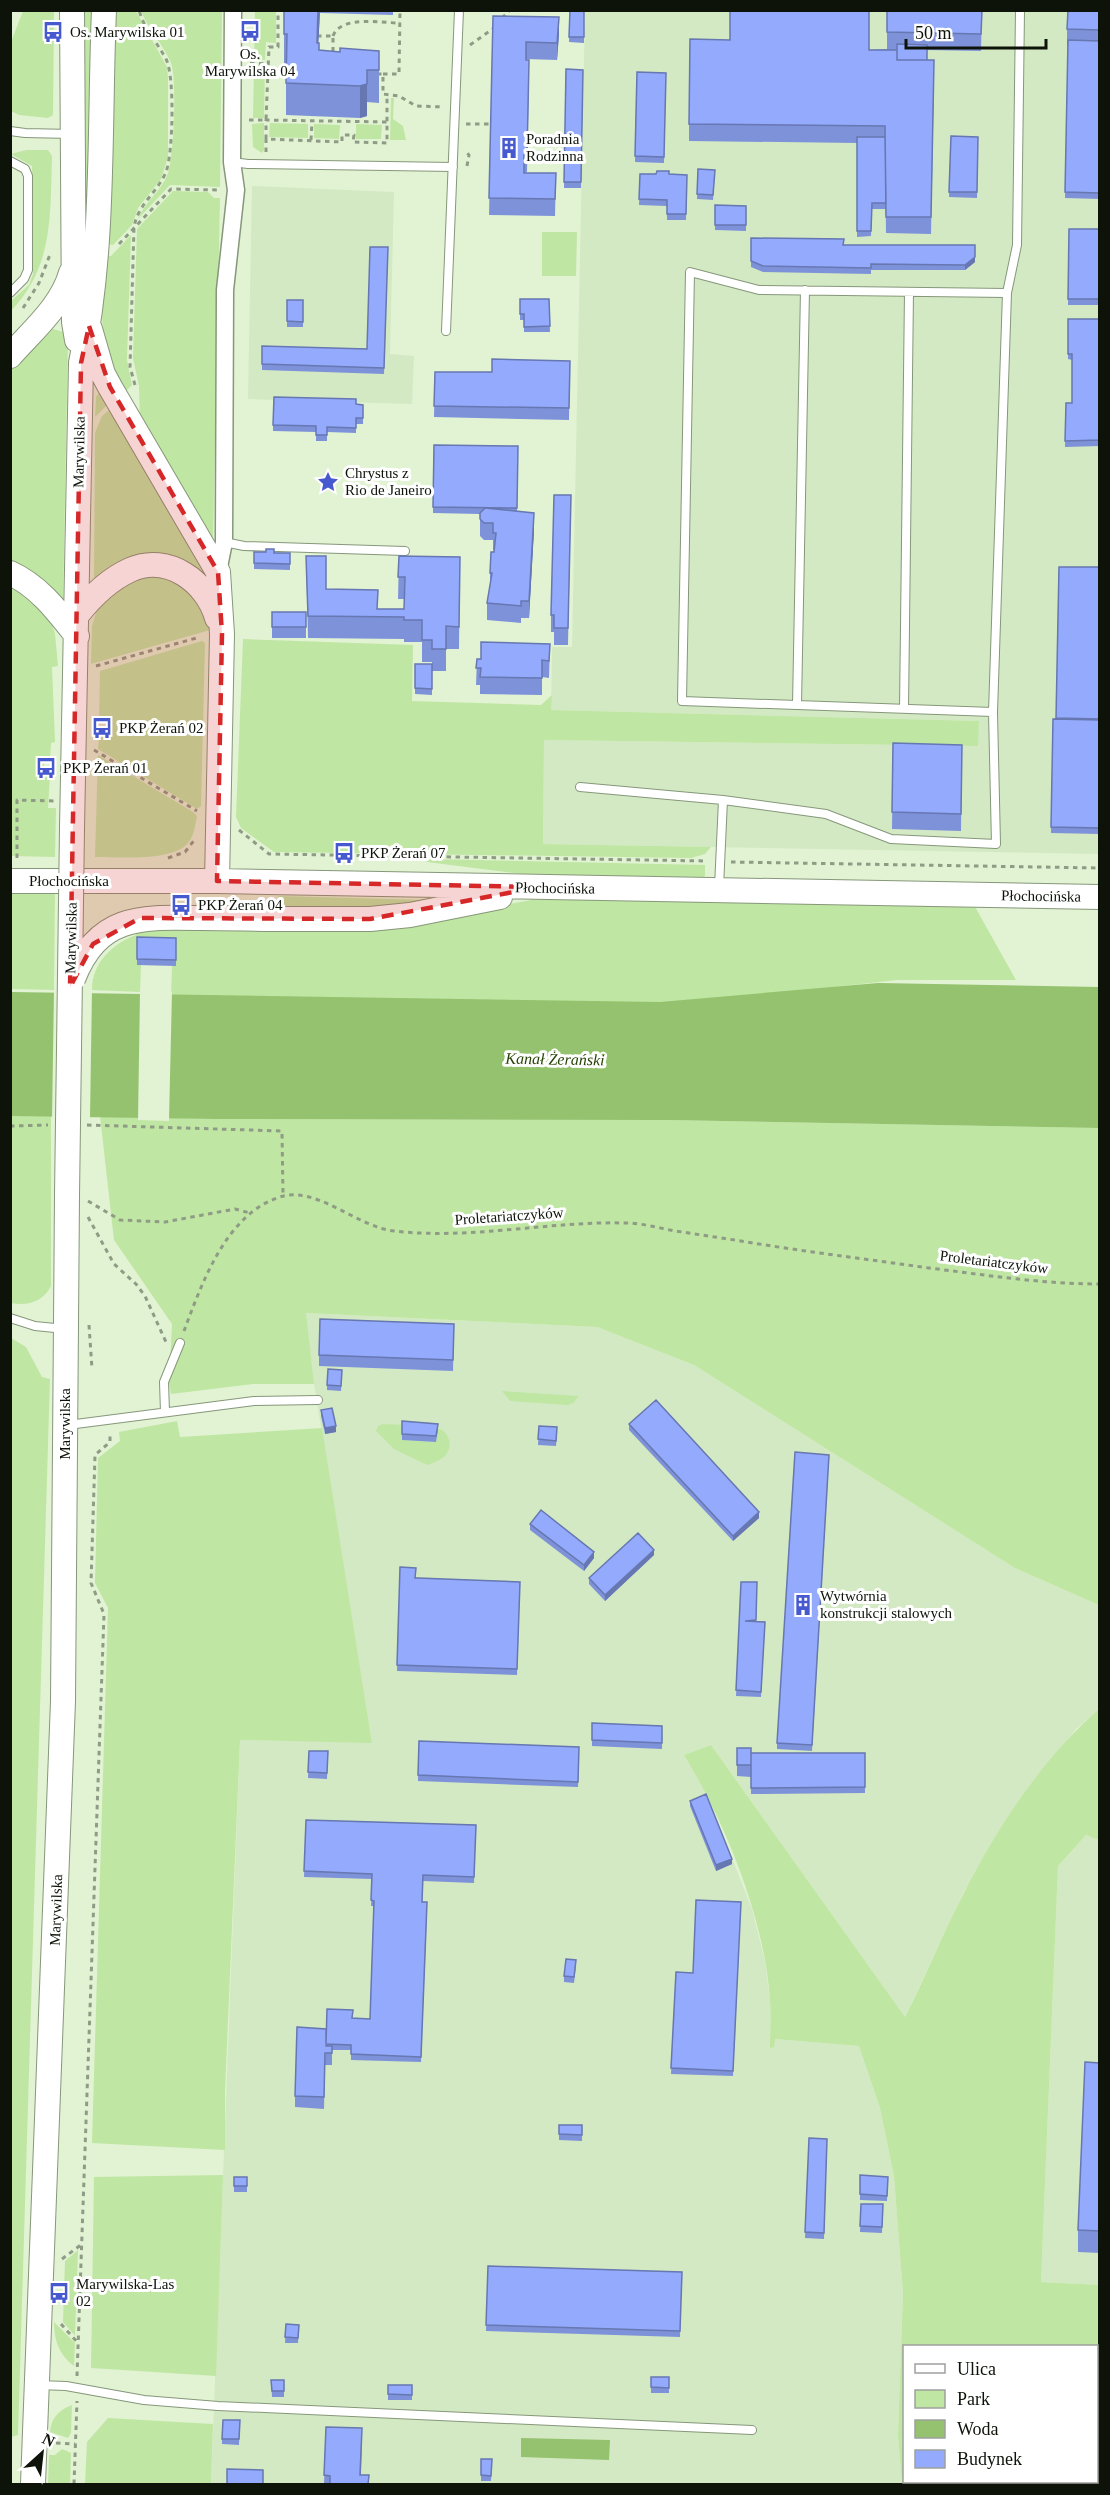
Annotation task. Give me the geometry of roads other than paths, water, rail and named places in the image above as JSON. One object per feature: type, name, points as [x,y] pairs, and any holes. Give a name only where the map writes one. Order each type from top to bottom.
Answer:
[{"type":"main road","name":"Marywilska","points":[[33,2484],[63,1701],[66,1329],[76,1198],[70,987],[81,363],[74,322],[72,10]]},
{"type":"main road","name":"Marywilska","points":[[81,363],[89,326],[96,250],[104,10]]},
{"type":"main road","points":[[10,356],[62,296],[69,283],[73,262]]},
{"type":"main road","points":[[89,326],[103,374],[218,572],[214,635],[217,881]]},
{"type":"main road","points":[[10,573],[32,586],[77,626],[94,594],[110,581],[131,569],[158,565],[187,575],[210,597],[214,635]]},
{"type":"main road","name":"Płochocińska","points":[[14,870],[217,881],[1100,897]]},
{"type":"main road","points":[[70,987],[79,965],[93,944],[106,933],[127,921],[154,917],[370,919],[410,915],[540,888]]},
{"type":"street","points":[[218,572],[224,542],[225,290],[236,190],[232,162],[233,10]]},
{"type":"lane","points":[[446,331],[459,10]]},
{"type":"lane","points":[[580,787],[723,800],[826,814],[891,839],[996,844],[993,712],[1007,293],[1017,245],[1020,10]]},
{"type":"lane","points":[[10,131],[72,134]]},
{"type":"lane","points":[[10,161],[27,172],[28,270],[24,279],[10,293]]},
{"type":"lane","points":[[232,162],[453,168]]},
{"type":"lane","points":[[993,712],[682,701],[690,272],[759,290],[1007,293]]},
{"type":"lane","points":[[797,705],[805,290]]},
{"type":"lane","points":[[904,709],[909,292]]},
{"type":"lane","points":[[224,542],[244,546],[405,551]]},
{"type":"lane","points":[[718,891],[723,800]]},
{"type":"lane","points":[[10,1318],[35,1326],[66,1329]]},
{"type":"lane","points":[[165,1412],[164,1382],[180,1343]]},
{"type":"lane","points":[[66,1425],[254,1401],[318,1400]]},
{"type":"lane","points":[[38,2385],[77,2388],[144,2400],[218,2406],[752,2430]]},
{"type":"water","name":"Kanał Żerański","points":[[878,983],[1099,987],[1099,1128],[669,1120],[11,1116],[11,992],[660,1002]]},
{"type":"water","points":[[521,2438],[610,2440],[609,2460],[521,2457]]},
{"type":"place","name":"Os. Marywilska 04","points":[[250,31]]},
{"type":"place","name":"Os. Marywilska 01","points":[[53,32]]},
{"type":"place","name":"Poradnia Rodzinna","points":[[509,148]]},
{"type":"place","name":"Chrystus z Rio de Janeiro","points":[[328,482]]},
{"type":"place","name":"PKP Żerań 02","points":[[102,728]]},
{"type":"place","name":"PKP Żerań 01","points":[[46,768]]},
{"type":"place","name":"PKP Żerań 07","points":[[344,853]]},
{"type":"place","name":"PKP Żerań 04","points":[[181,905]]},
{"type":"place","name":"Wytwórnia konstrukcji stalowych","points":[[803,1605]]},
{"type":"place","name":"Marywilska-Las 02","points":[[59,2293]]}]
